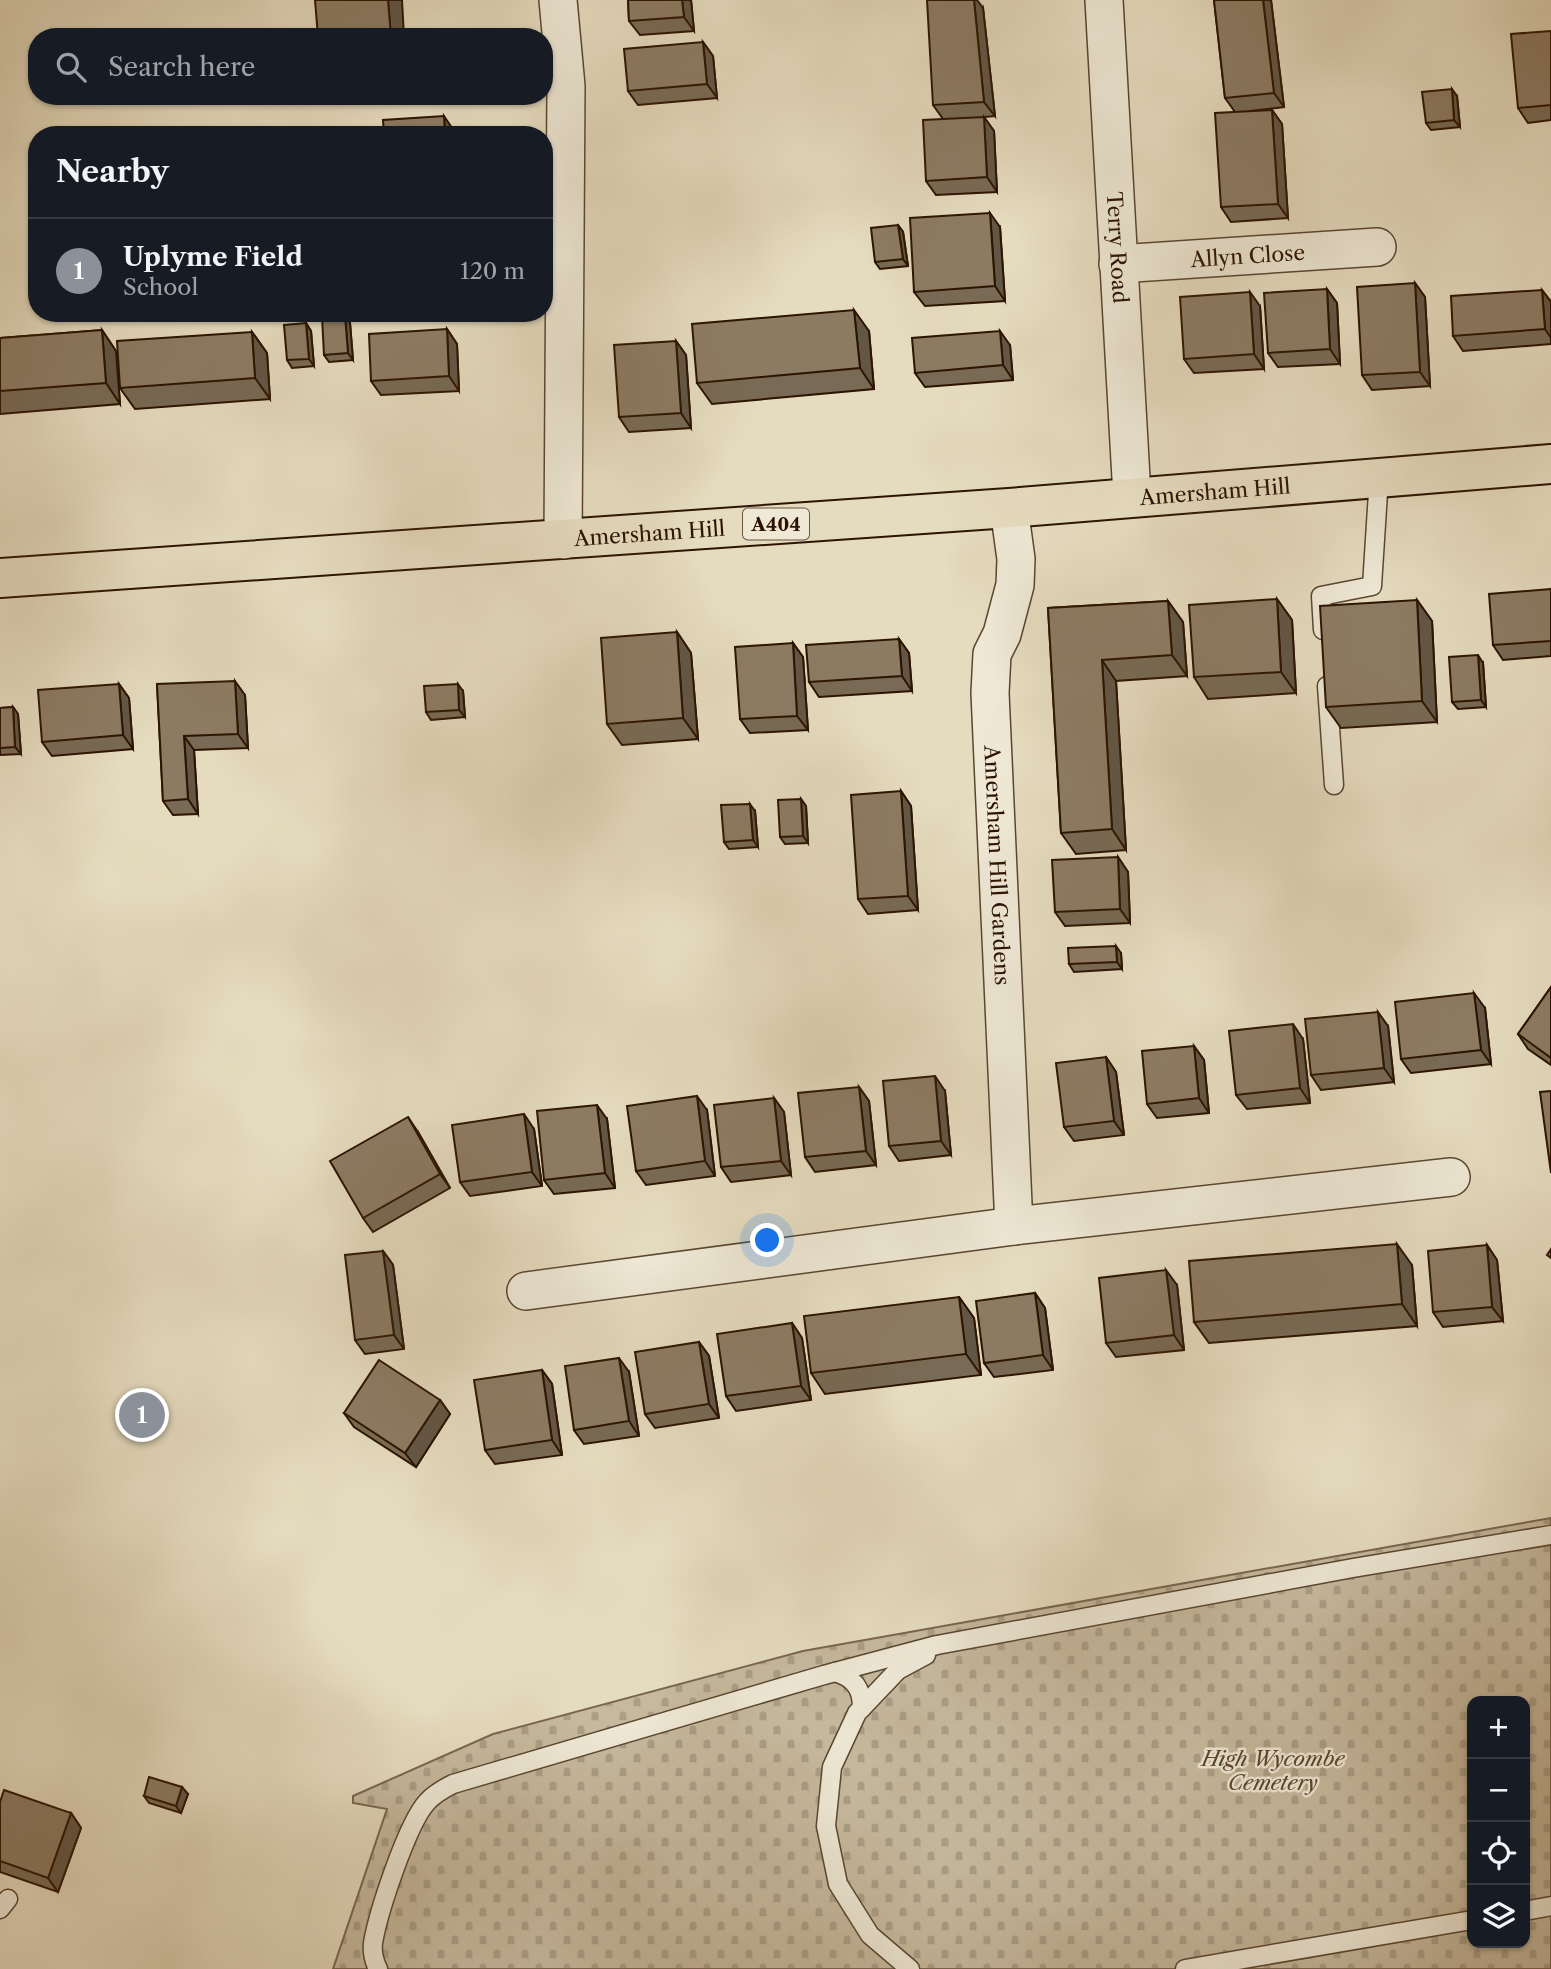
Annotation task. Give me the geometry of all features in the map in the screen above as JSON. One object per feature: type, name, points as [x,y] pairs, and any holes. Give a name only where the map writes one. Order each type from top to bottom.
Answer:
[{"type":"main road","name":"Amersham Hill","points":[[0,578],[1009,508],[1551,464]]},
{"type":"street","points":[[558,0],[566,86],[563,540]]},
{"type":"street","name":"Terry Road","points":[[1104,0],[1132,496]]},
{"type":"street","name":"Allyn Close","points":[[1118,264],[1377,247]]},
{"type":"street","name":"Amersham Hill Gardens","points":[[1009,508],[1016,559],[1015,585],[1002,634],[992,654],[990,693],[1014,1226]]},
{"type":"street","points":[[526,1291],[1014,1226],[1451,1177]]},
{"type":"lane","points":[[1334,785],[1321,596],[1372,586],[1379,477]]},
{"type":"lane","points":[[378,1969],[372,1946],[396,1867],[425,1803],[438,1791],[453,1784],[835,1672],[952,1642],[1551,1535]]},
{"type":"lane","points":[[909,1969],[894,1961],[870,1935],[838,1884],[826,1826],[832,1767],[862,1707],[898,1670],[952,1642]]},
{"type":"lane","points":[[835,1672],[847,1676],[856,1684],[862,1695],[862,1707]]},
{"type":"lane","points":[[1530,1910],[1551,1906]]},
{"type":"lane","points":[[1185,1969],[1467,1921]]},
{"type":"green space","name":"High Wycombe Cemetery","points":[[1551,1518],[1551,1969],[333,1969],[387,1809],[353,1803],[353,1796],[493,1734],[803,1651]]},
{"type":"building","points":[[315,0],[388,0],[390,28],[317,28]]},
{"type":"building","points":[[628,0],[682,0],[684,17],[629,21]]},
{"type":"building","points":[[927,0],[974,0],[984,102],[933,105]]},
{"type":"building","points":[[1214,0],[1263,0],[1274,93],[1225,98]]},
{"type":"building","points":[[1551,31],[1551,105],[1518,108],[1511,34]]},
{"type":"building","points":[[703,42],[707,84],[628,91],[624,49]]},
{"type":"building","points":[[1452,89],[1454,120],[1426,123],[1422,92]]},
{"type":"building","points":[[1272,110],[1278,204],[1221,207],[1215,113]]},
{"type":"building","points":[[444,116],[445,126],[383,126],[383,120]]},
{"type":"building","points":[[984,117],[987,177],[926,181],[923,120]]},
{"type":"building","points":[[990,213],[995,286],[914,292],[910,218]]},
{"type":"building","points":[[898,225],[903,259],[875,262],[871,228]]},
{"type":"building","points":[[1415,283],[1420,372],[1362,375],[1357,287]]},
{"type":"building","points":[[1327,289],[1330,349],[1268,353],[1264,293]]},
{"type":"building","points":[[1542,290],[1545,329],[1453,336],[1451,296]]},
{"type":"building","points":[[1250,292],[1254,354],[1184,359],[1180,297]]},
{"type":"building","points":[[854,310],[860,368],[697,383],[692,324]]},
{"type":"building","points":[[322,322],[346,322],[348,353],[324,355]]},
{"type":"building","points":[[306,323],[309,359],[287,360],[284,325]]},
{"type":"building","points":[[447,329],[449,376],[371,381],[369,334]]},
{"type":"building","points":[[102,330],[106,383],[0,391],[0,338]]},
{"type":"building","points":[[1000,331],[1003,365],[915,373],[912,338]]},
{"type":"building","points":[[252,332],[255,378],[120,388],[117,341]]},
{"type":"building","points":[[676,341],[681,413],[619,417],[614,345]]},
{"type":"building","points":[[1551,589],[1551,641],[1493,645],[1489,594]]},
{"type":"building","points":[[1277,599],[1281,672],[1194,677],[1189,605]]},
{"type":"building","points":[[1417,600],[1422,701],[1326,707],[1320,606]]},
{"type":"building","points":[[1168,601],[1172,655],[1102,660],[1112,829],[1061,833],[1048,608]]},
{"type":"building","points":[[677,632],[683,718],[607,724],[601,638]]},
{"type":"building","points":[[899,639],[902,676],[809,682],[806,645]]},
{"type":"building","points":[[793,643],[797,716],[740,719],[735,647]]},
{"type":"building","points":[[1478,655],[1481,700],[1452,702],[1449,657]]},
{"type":"building","points":[[235,681],[238,734],[184,736],[188,799],[163,801],[157,684]]},
{"type":"building","points":[[119,684],[123,735],[42,742],[38,690]]},
{"type":"building","points":[[458,684],[459,710],[426,712],[424,686]]},
{"type":"building","points":[[13,707],[15,747],[0,748],[0,708]]},
{"type":"building","points":[[901,791],[908,896],[858,899],[851,795]]},
{"type":"building","points":[[801,799],[803,836],[780,837],[778,800]]},
{"type":"building","points":[[750,804],[753,840],[724,842],[721,805]]},
{"type":"building","points":[[1118,857],[1120,909],[1055,912],[1052,860]]},
{"type":"building","points":[[1116,946],[1117,962],[1069,964],[1068,948]]},
{"type":"building","points":[[1551,987],[1551,1058],[1518,1034]]},
{"type":"building","points":[[1474,993],[1481,1050],[1401,1059],[1395,1002]]},
{"type":"building","points":[[1378,1012],[1384,1068],[1311,1075],[1305,1019]]},
{"type":"building","points":[[1293,1024],[1300,1088],[1236,1095],[1229,1031]]},
{"type":"building","points":[[1194,1046],[1199,1098],[1147,1104],[1142,1051]]},
{"type":"building","points":[[1106,1057],[1114,1121],[1064,1127],[1056,1063]]},
{"type":"building","points":[[935,1076],[941,1141],[889,1146],[883,1081]]},
{"type":"building","points":[[859,1087],[866,1151],[805,1157],[798,1093]]},
{"type":"building","points":[[1551,1091],[1551,1173],[1540,1092]]},
{"type":"building","points":[[697,1096],[705,1161],[636,1171],[627,1106]]},
{"type":"building","points":[[774,1098],[781,1161],[721,1167],[714,1105]]},
{"type":"building","points":[[597,1105],[605,1173],[544,1180],[537,1111]]},
{"type":"building","points":[[524,1114],[532,1172],[460,1182],[452,1125]]},
{"type":"building","points":[[408,1117],[440,1174],[363,1218],[330,1161]]},
{"type":"building","points":[[1397,1244],[1402,1304],[1194,1322],[1189,1261]]},
{"type":"building","points":[[1487,1245],[1492,1307],[1433,1312],[1428,1251]]},
{"type":"building","points":[[383,1251],[394,1335],[355,1340],[345,1255]]},
{"type":"building","points":[[1166,1270],[1174,1335],[1106,1343],[1099,1278]]},
{"type":"building","points":[[1035,1293],[1043,1355],[984,1363],[976,1301]]},
{"type":"building","points":[[959,1297],[966,1354],[811,1373],[804,1316]]},
{"type":"building","points":[[792,1323],[801,1386],[726,1396],[717,1334]]},
{"type":"building","points":[[699,1342],[709,1404],[645,1414],[635,1352]]},
{"type":"building","points":[[619,1358],[629,1421],[574,1430],[565,1366]]},
{"type":"building","points":[[379,1360],[440,1400],[405,1453],[344,1413]]},
{"type":"building","points":[[542,1370],[552,1440],[485,1450],[474,1380]]},
{"type":"building","points":[[149,1777],[182,1787],[176,1806],[144,1796]]},
{"type":"building","points":[[4,1790],[71,1813],[48,1878],[0,1861],[0,1802]]},
{"type":"place","name":"Uplyme Field","points":[[142,1415]]}]
